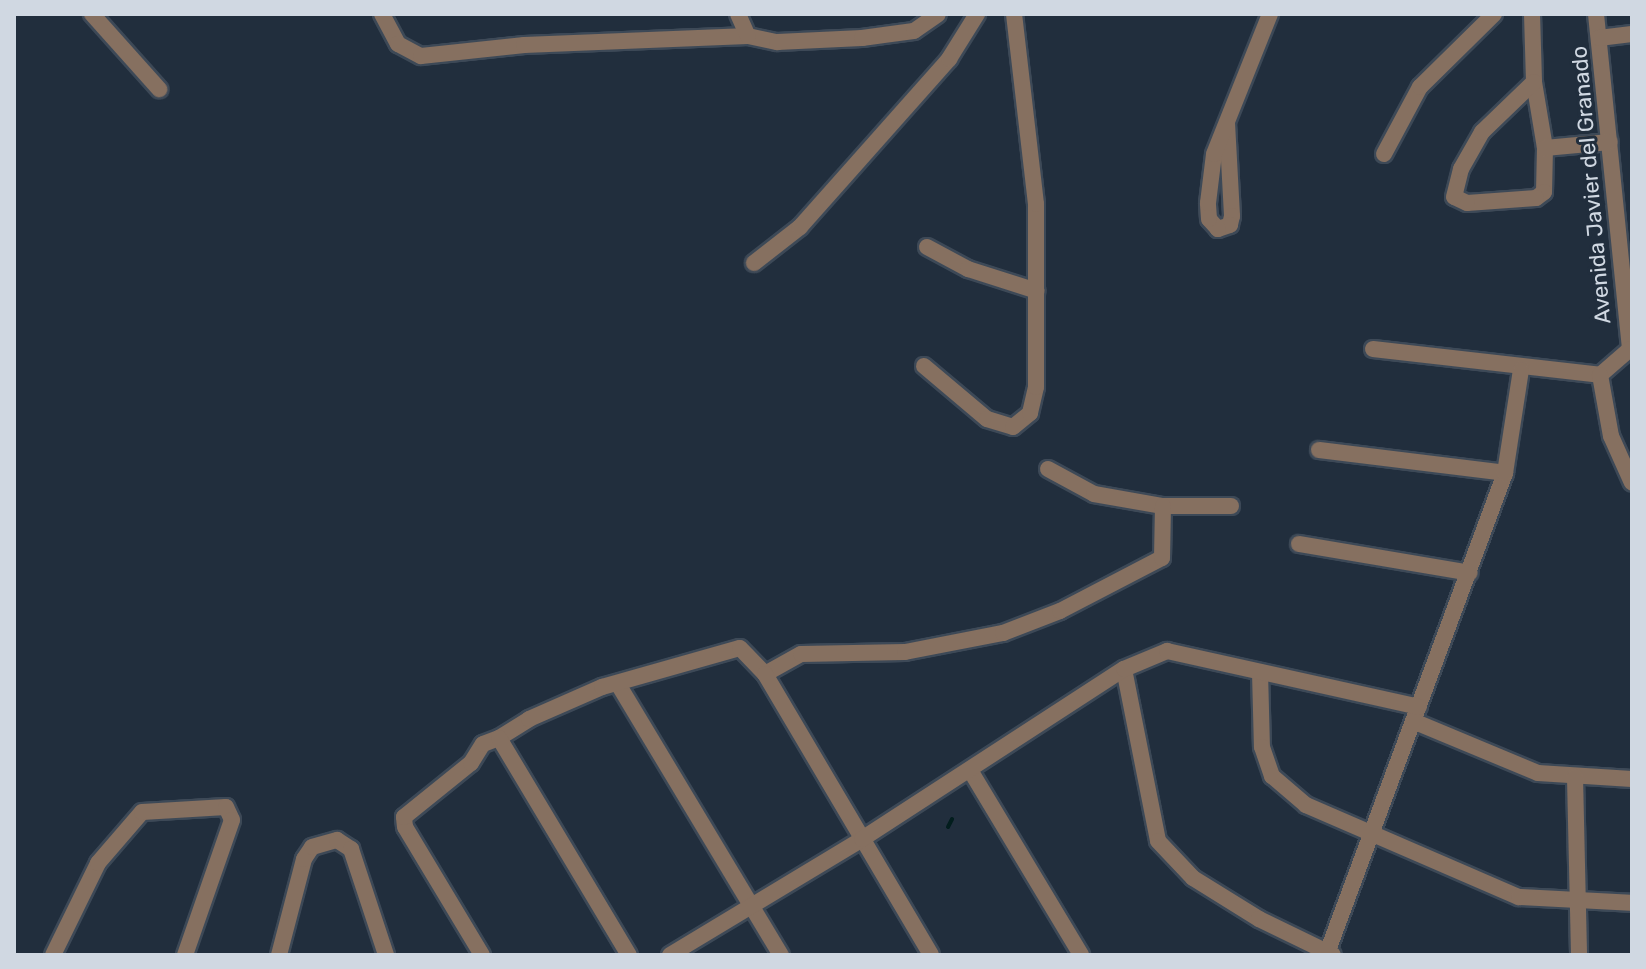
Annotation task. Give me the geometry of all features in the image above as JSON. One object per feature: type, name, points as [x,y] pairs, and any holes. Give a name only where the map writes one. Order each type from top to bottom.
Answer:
[{"type":"street","points":[[92,14],[159,89]]},
{"type":"street","points":[[382,14],[398,44],[421,56],[524,45],[748,36],[777,42],[887,36],[914,31],[938,14]]},
{"type":"street","points":[[738,14],[748,36]]},
{"type":"street","points":[[754,263],[800,227],[949,59],[977,14]]},
{"type":"street","points":[[924,366],[987,419],[1013,427],[1027,419],[1036,387],[1036,204],[1014,14]]},
{"type":"street","points":[[1227,123],[1232,216],[1230,225],[1218,229],[1209,219],[1209,179],[1227,123],[1270,14]]},
{"type":"street","points":[[1384,154],[1420,87],[1494,14]]},
{"type":"street","points":[[1532,14],[1534,82],[1545,148],[1546,182],[1536,198],[1467,203],[1454,197],[1461,169],[1482,132],[1534,82]]},
{"type":"street","name":"Avenida Javier del Granado","points":[[1596,14],[1631,349]]},
{"type":"street","points":[[1599,38],[1632,34]]},
{"type":"street","points":[[1545,148],[1610,142]]},
{"type":"street","points":[[927,247],[968,269],[1037,291]]},
{"type":"street","points":[[1373,349],[1521,370],[1600,375],[1631,349]]},
{"type":"street","points":[[1124,669],[1158,841],[1193,878],[1330,954],[1505,473],[1521,370]]},
{"type":"street","points":[[1600,375],[1611,436],[1628,463],[1632,483]]},
{"type":"street","points":[[1319,450],[1505,473]]},
{"type":"street","points":[[1048,469],[1094,494],[1163,506],[1231,506]]},
{"type":"street","points":[[765,674],[801,654],[905,652],[1003,633],[1060,611],[1162,558],[1163,506]]},
{"type":"street","points":[[1299,544],[1470,573]]},
{"type":"street","points":[[482,955],[405,827],[404,817],[471,763],[483,744],[558,705],[618,684],[682,668],[733,646],[765,674],[931,955]]},
{"type":"street","points":[[670,955],[862,839],[1124,669],[1167,651],[1260,672],[1416,714],[1538,773],[1632,779]]},
{"type":"street","points":[[1260,672],[1262,747],[1272,776],[1306,805],[1519,897],[1632,903]]},
{"type":"street","points":[[618,684],[781,955]]},
{"type":"street","points":[[499,738],[629,955]]},
{"type":"street","points":[[970,770],[1081,955]]},
{"type":"street","points":[[1575,777],[1579,955]]},
{"type":"street","points":[[53,955],[98,863],[142,812],[226,807],[232,820],[185,955]]},
{"type":"street","points":[[279,955],[304,859],[312,847],[341,840],[351,849],[386,955]]},
{"type":"waterway","points":[[948,827],[952,819]]}]
